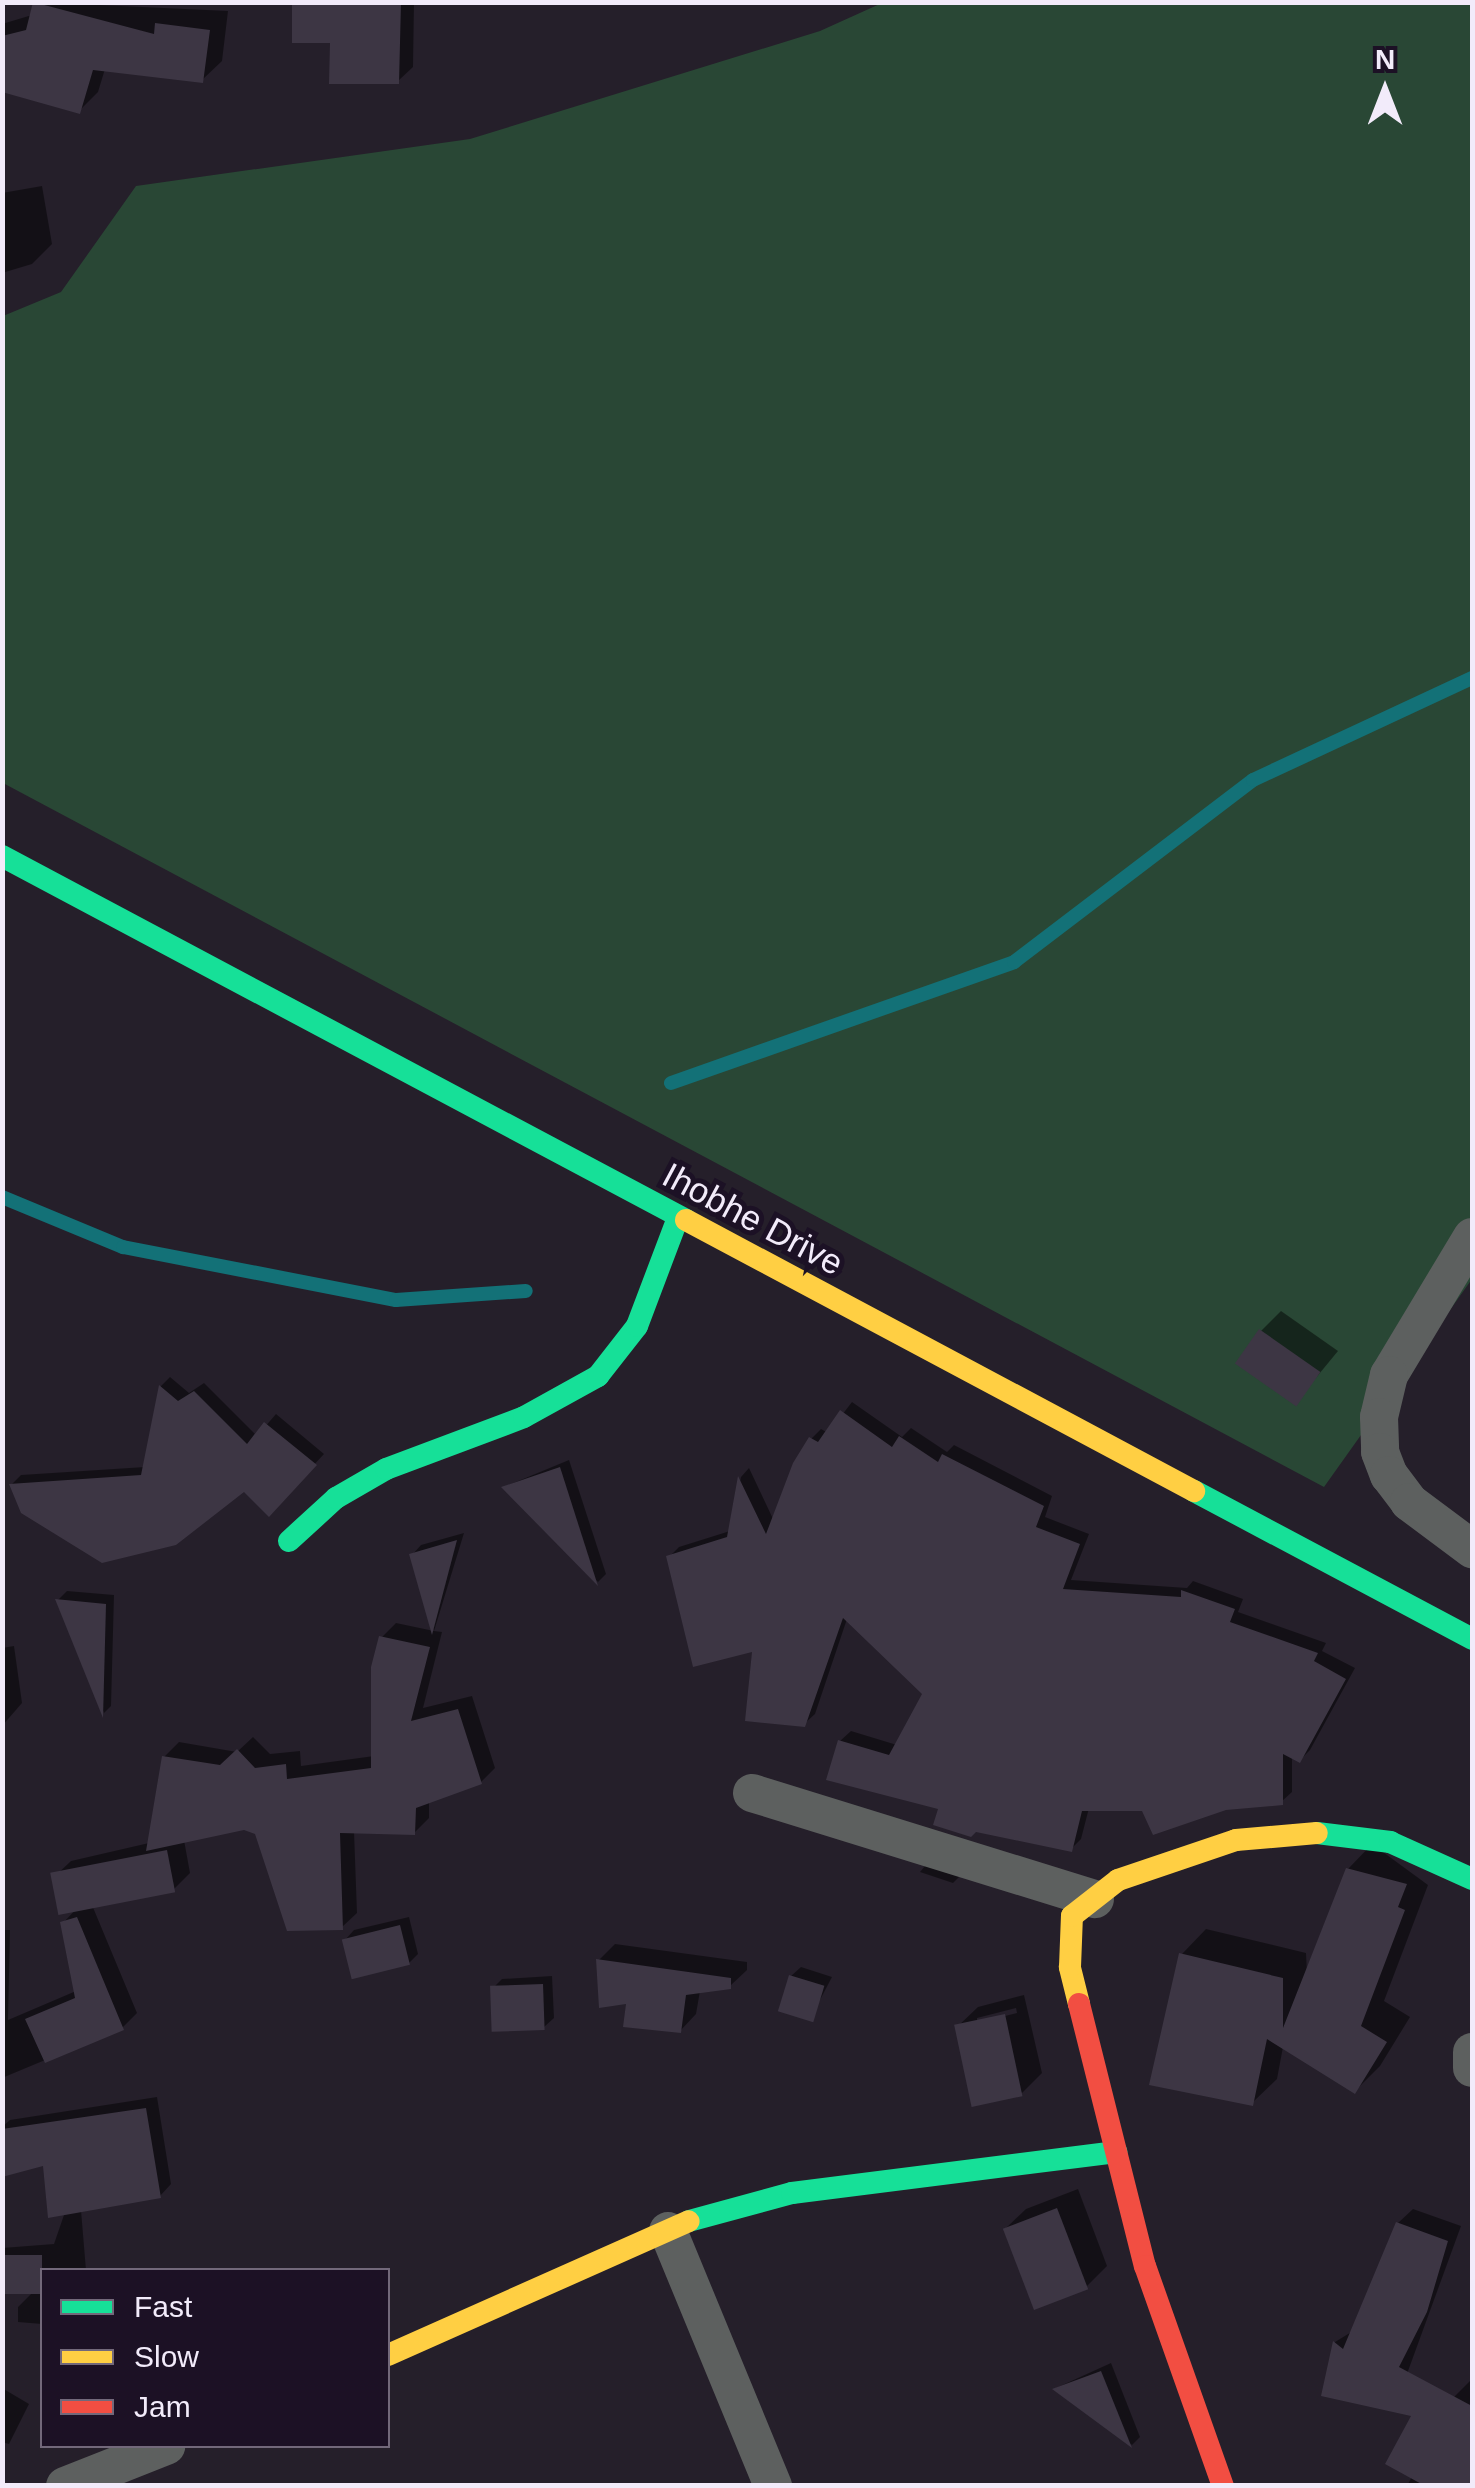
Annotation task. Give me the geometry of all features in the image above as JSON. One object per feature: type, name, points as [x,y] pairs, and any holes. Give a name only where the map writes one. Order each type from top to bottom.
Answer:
[{"type":"street","name":"Ihobhe Drive","points":[[2,856],[678,1220],[1472,1639]]},
{"type":"street","points":[[289,1541],[336,1498],[386,1469],[524,1416],[598,1376],[636,1326],[678,1220]]},
{"type":"street","points":[[1472,1238],[1389,1375],[1379,1416],[1380,1452],[1389,1474],[1410,1502],[1472,1549]]},
{"type":"street","points":[[752,1793],[1096,1899]]},
{"type":"street","points":[[1223,2486],[1145,2266],[1070,1967],[1072,1916],[1118,1880],[1190,1851],[1320,1833],[1390,1842],[1472,1879]]},
{"type":"street","points":[[1472,2052],[1472,2068]]},
{"type":"street","points":[[390,2354],[708,2213],[792,2194],[1116,2152]]},
{"type":"street","points":[[668,2231],[765,2483]]},
{"type":"street","points":[[65,2486],[147,2463]]},
{"type":"green space","points":[[882,3],[1472,3],[1472,1279],[1324,1487],[3,783],[3,316],[61,292],[136,186],[470,139],[820,31]]},
{"type":"building","points":[[33,2],[154,34],[155,23],[210,30],[203,83],[93,70],[80,114],[2,92],[2,36],[26,30]]},
{"type":"building","points":[[292,2],[401,2],[399,84],[329,84],[330,43],[292,43]]},
{"type":"building","points":[[1259,1329],[1320,1372],[1296,1406],[1235,1363]]},
{"type":"building","points":[[159,1385],[178,1401],[194,1391],[247,1444],[264,1422],[317,1465],[269,1517],[244,1492],[176,1545],[102,1563],[21,1513],[9,1484],[141,1475]]},
{"type":"building","points":[[840,1410],[892,1447],[899,1436],[938,1462],[942,1454],[1044,1506],[1036,1527],[1080,1544],[1063,1589],[1181,1597],[1181,1590],[1235,1609],[1230,1622],[1318,1653],[1314,1661],[1346,1679],[1300,1763],[1283,1754],[1283,1805],[1226,1810],[1153,1835],[1142,1811],[1082,1811],[1072,1852],[976,1832],[971,1837],[933,1825],[938,1809],[826,1780],[838,1740],[889,1755],[922,1694],[843,1618],[805,1727],[745,1721],[752,1652],[693,1667],[666,1556],[727,1537],[738,1476],[766,1534],[793,1463],[809,1437],[818,1442]]},
{"type":"building","points":[[560,1467],[598,1586],[501,1487]]},
{"type":"building","points":[[457,1540],[432,1635],[409,1554]]},
{"type":"building","points":[[55,1599],[106,1604],[103,1718]]},
{"type":"building","points":[[379,1636],[430,1647],[411,1721],[458,1709],[482,1784],[416,1808],[415,1835],[340,1833],[343,1930],[287,1931],[255,1834],[244,1830],[146,1851],[162,1756],[220,1765],[237,1749],[255,1768],[286,1764],[287,1779],[371,1768],[371,1667]]},
{"type":"building","points":[[167,1850],[175,1892],[58,1915],[50,1873]]},
{"type":"building","points":[[1346,1868],[1407,1884],[1398,1907],[1405,1910],[1361,2026],[1387,2042],[1355,2094],[1267,2039],[1253,2106],[1149,2085],[1179,1953],[1283,1978],[1283,2028]]},
{"type":"building","points":[[77,1917],[124,2030],[45,2063],[25,2019],[75,1998],[60,1922]]},
{"type":"building","points":[[400,1925],[410,1965],[352,1979],[342,1940]]},
{"type":"building","points":[[596,1959],[731,1978],[731,1989],[686,1995],[681,2033],[623,2027],[626,2004],[599,2008]]},
{"type":"building","points":[[789,1975],[824,1986],[813,2022],[778,2011]]},
{"type":"building","points":[[543,1984],[545,2030],[492,2032],[490,1986]]},
{"type":"building","points":[[1005,2014],[1022,2096],[972,2107],[954,2025]]},
{"type":"building","points":[[146,2108],[161,2198],[48,2218],[43,2166],[2,2177],[2,2129]]},
{"type":"building","points":[[1057,2208],[1088,2289],[1034,2310],[1003,2229]]},
{"type":"building","points":[[1396,2222],[1448,2241],[1427,2312],[1399,2367],[1472,2406],[1472,2486],[1425,2486],[1385,2464],[1411,2416],[1321,2396],[1333,2341],[1343,2349]]},
{"type":"building","points":[[2,2255],[42,2255],[40,2294],[2,2294]]},
{"type":"building","points":[[1101,2371],[1132,2448],[1052,2389]]},
{"type":"waterway","points":[[671,1083],[1014,962],[1253,780],[1472,678]]},
{"type":"waterway","points":[[2,1197],[123,1247],[396,1300],[526,1291]]},
{"type":"traffic: fast","points":[[2,856],[686,1220]]},
{"type":"traffic: fast","points":[[289,1541],[336,1498],[386,1469],[524,1417],[598,1376],[637,1326],[677,1220]]},
{"type":"traffic: fast","points":[[1194,1491],[1472,1639]]},
{"type":"traffic: fast","points":[[1317,1833],[1390,1842],[1472,1879]]},
{"type":"traffic: fast","points":[[689,2221],[792,2193],[1116,2152]]},
{"type":"traffic: slow","points":[[686,1220],[1194,1491]]},
{"type":"traffic: slow","points":[[1079,2004],[1070,1967],[1072,1916],[1118,1880],[1236,1840],[1317,1833]]},
{"type":"traffic: slow","points":[[390,2354],[689,2221]]},
{"type":"traffic: jam","points":[[1079,2004],[1145,2266],[1223,2486]]}]
